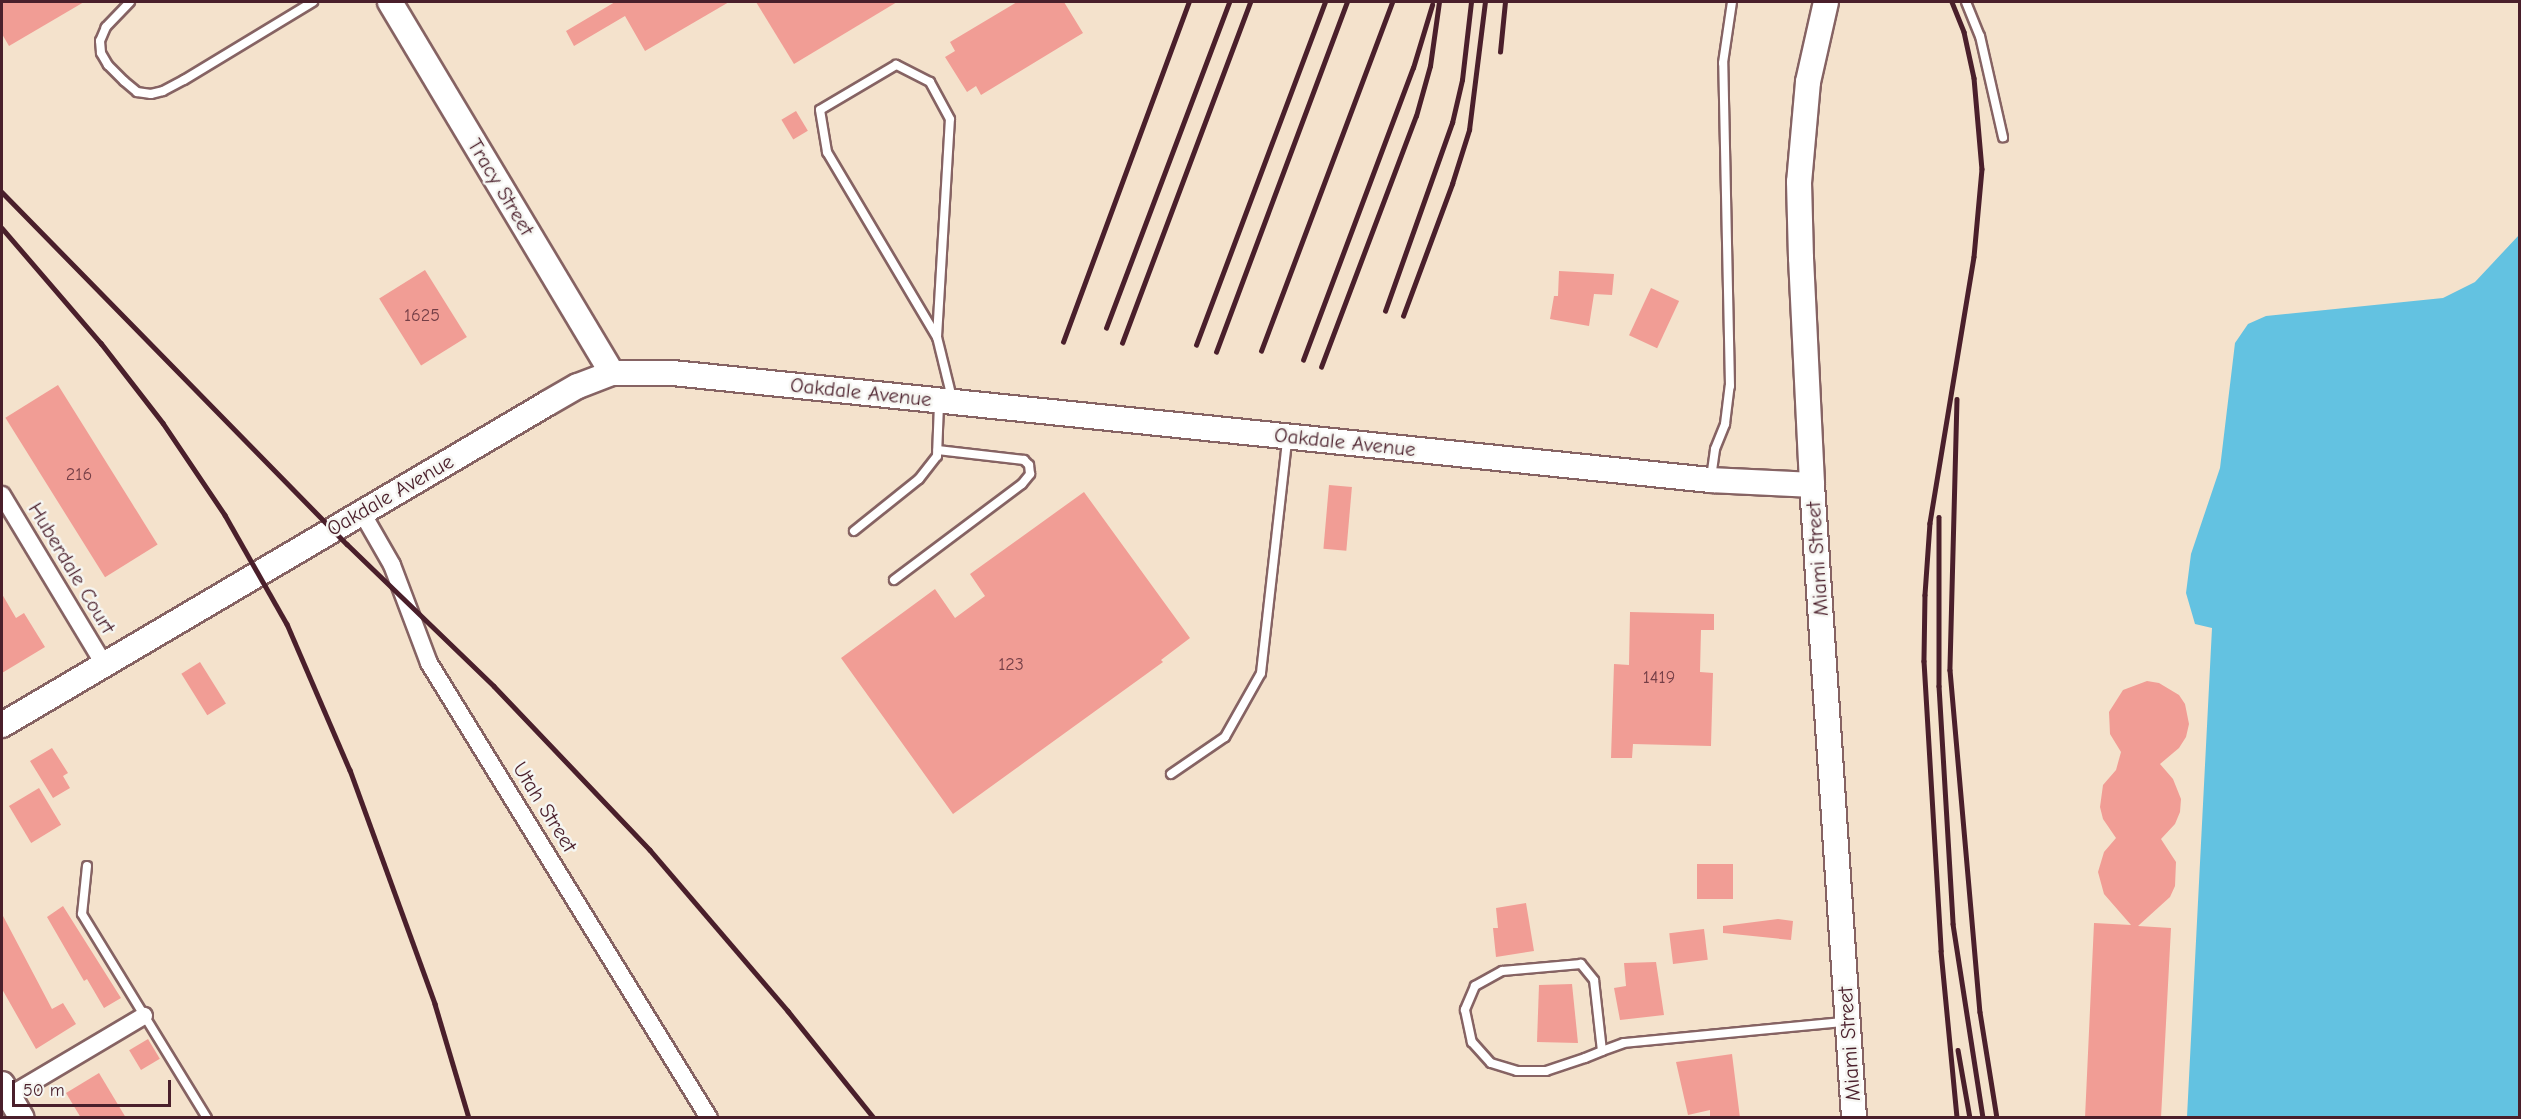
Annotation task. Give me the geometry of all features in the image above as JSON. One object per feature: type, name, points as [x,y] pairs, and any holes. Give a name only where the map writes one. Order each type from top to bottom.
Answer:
[{"type":"street","name":"Tracy Street","points":[[390,2],[612,373]]},
{"type":"street","name":"Miami Street","points":[[1826,2],[1808,82],[1799,182],[1812,485],[1854,1118]]},
{"type":"street","name":"Oakdale Avenue","points":[[2,725],[361,511],[548,403],[578,386],[612,373],[673,373],[1711,480],[1812,485]]},
{"type":"street","name":"Huberdale Court","points":[[2,495],[104,664]]},
{"type":"street","name":"Utah Street","points":[[361,511],[392,566],[429,663],[709,1118]]},
{"type":"street","points":[[22,1118],[5,1090],[144,1016]]},
{"type":"lane","points":[[130,2],[106,27],[100,40],[101,53],[108,65],[137,92],[151,94],[163,91],[184,80],[313,2]]},
{"type":"lane","points":[[1711,480],[1715,449],[1725,424],[1730,386],[1723,63],[1732,2]]},
{"type":"lane","points":[[1965,2],[1980,36],[2003,137]]},
{"type":"lane","points":[[854,531],[919,479],[937,456],[946,401],[937,337],[950,119],[930,81],[896,65],[820,110],[827,152],[937,337]]},
{"type":"lane","points":[[1171,774],[1225,737],[1261,673],[1288,436]]},
{"type":"lane","points":[[894,580],[1022,484],[1030,474],[1029,465],[1024,460],[938,450]]},
{"type":"lane","points":[[87,866],[82,914],[207,1118]]},
{"type":"lane","points":[[1602,1051],[1594,980],[1581,964],[1502,971],[1475,986],[1465,1010],[1472,1042],[1491,1063],[1517,1071],[1545,1071],[1602,1051],[1624,1043],[1848,1021]]},
{"type":"water","points":[[2519,235],[2519,1117],[2187,1117],[2212,628],[2195,624],[2186,593],[2191,554],[2220,468],[2235,343],[2248,324],[2266,316],[2443,298],[2475,282]]},
{"type":"building","points":[[2,2],[84,2],[9,46],[2,34]]},
{"type":"building","points":[[615,2],[729,2],[645,51],[625,16],[574,46],[566,31]]},
{"type":"building","points":[[756,2],[897,2],[794,64]]},
{"type":"building","points":[[1017,2],[1064,2],[1083,33],[981,95],[976,86],[967,92],[945,57],[955,51],[950,42]]},
{"type":"building","points":[[796,111],[808,131],[793,139],[781,120]]},
{"type":"building","points":[[425,270],[467,337],[421,366],[379,299]]},
{"type":"building","points":[[1559,271],[1614,274],[1612,295],[1594,294],[1589,326],[1550,319],[1554,296],[1558,296]]},
{"type":"building","points":[[1651,288],[1679,301],[1657,348],[1629,335]]},
{"type":"building","points":[[58,385],[158,544],[105,577],[5,418]]},
{"type":"building","points":[[1329,485],[1352,487],[1346,551],[1323,549]]},
{"type":"building","points":[[1084,492],[1190,638],[1161,660],[1163,662],[953,814],[841,658],[935,589],[955,618],[985,596],[970,574]]},
{"type":"building","points":[[2,594],[16,618],[24,613],[45,647],[2,673]]},
{"type":"building","points":[[1630,612],[1714,614],[1714,630],[1701,630],[1700,672],[1713,673],[1711,746],[1633,744],[1632,758],[1611,758],[1614,664],[1629,665]]},
{"type":"building","points":[[200,662],[226,704],[207,715],[181,674]]},
{"type":"building","points":[[2147,681],[2159,683],[2179,695],[2185,704],[2189,724],[2186,737],[2179,748],[2160,764],[2173,779],[2181,799],[2180,812],[2175,824],[2161,839],[2176,862],[2175,886],[2170,897],[2138,926],[2171,928],[2161,1118],[2085,1118],[2094,923],[2131,925],[2104,894],[2098,872],[2104,852],[2116,838],[2103,819],[2100,807],[2103,785],[2116,770],[2121,752],[2110,734],[2109,712],[2123,690]]},
{"type":"building","points":[[52,748],[68,773],[63,776],[70,788],[53,798],[30,761]]},
{"type":"building","points":[[39,788],[61,825],[31,843],[9,806]]},
{"type":"building","points":[[1697,864],[1733,864],[1733,899],[1697,899]]},
{"type":"building","points":[[1526,903],[1534,951],[1496,957],[1493,928],[1498,928],[1496,908]]},
{"type":"building","points":[[63,906],[121,998],[104,1008],[87,979],[84,981],[47,917]]},
{"type":"building","points":[[2,914],[52,1009],[63,1003],[76,1024],[36,1049],[2,989]]},
{"type":"building","points":[[1778,919],[1793,921],[1791,940],[1723,933],[1723,926]]},
{"type":"building","points":[[1704,929],[1708,960],[1673,964],[1669,933]]},
{"type":"building","points":[[1656,962],[1664,1015],[1620,1020],[1614,988],[1626,986],[1624,963]]},
{"type":"building","points":[[1572,984],[1578,1043],[1537,1042],[1539,985]]},
{"type":"building","points":[[148,1039],[160,1059],[141,1070],[129,1050]]},
{"type":"building","points":[[1732,1054],[1740,1118],[1710,1118],[1710,1110],[1688,1115],[1676,1062]]},
{"type":"building","points":[[99,1073],[126,1118],[81,1118],[66,1093]]},
{"type":"railway","points":[[1063,342],[1189,2]]},
{"type":"railway","points":[[1106,328],[1229,2]]},
{"type":"railway","points":[[1122,343],[1250,2]]},
{"type":"railway","points":[[1196,345],[1325,2]]},
{"type":"railway","points":[[1216,352],[1347,2]]},
{"type":"railway","points":[[1261,351],[1392,2]]},
{"type":"railway","points":[[1321,367],[1416,116],[1430,66],[1439,2]]},
{"type":"railway","points":[[1385,311],[1452,123],[1462,80],[1471,2]]},
{"type":"railway","points":[[1403,316],[1452,184],[1469,130],[1485,2]]},
{"type":"railway","points":[[1500,52],[1505,2]]},
{"type":"railway","points":[[1952,2],[1964,32],[1974,78],[1982,169],[1974,257],[1930,523],[1925,595],[1924,661],[1941,951],[1957,1118]]},
{"type":"railway","points":[[1303,360],[1413,68],[1432,5]]},
{"type":"railway","points":[[2,192],[347,544],[494,686],[650,850],[788,1011],[874,1118]]},
{"type":"railway","points":[[2,228],[101,343],[163,423],[225,515],[287,624],[350,770],[435,1004],[469,1118]]},
{"type":"railway","points":[[1957,399],[1950,670],[1980,1012],[1997,1118]]},
{"type":"railway","points":[[1939,517],[1939,686],[1953,924],[1983,1118]]},
{"type":"railway","points":[[1958,1050],[1970,1118]]}]
